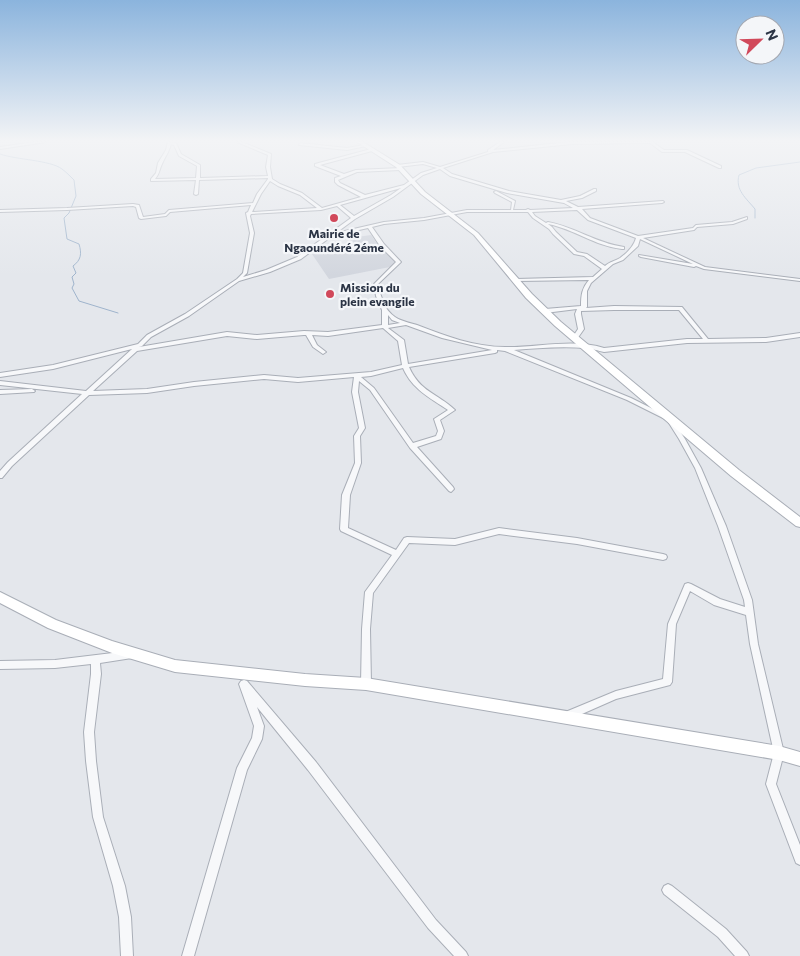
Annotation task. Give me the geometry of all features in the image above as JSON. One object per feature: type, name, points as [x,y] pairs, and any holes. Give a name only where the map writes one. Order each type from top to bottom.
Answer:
[{"type":"street","points":[[196,194],[197,187]]},
{"type":"street","points":[[0,476],[10,464],[89,394],[149,336],[188,315],[245,273],[252,233],[248,213],[264,187]]},
{"type":"street","points":[[283,187],[298,192],[321,209]]},
{"type":"street","points":[[346,187],[365,197]]},
{"type":"street","points":[[248,213],[321,209],[398,187]]},
{"type":"street","points":[[237,280],[268,271],[299,258],[354,218],[404,187]]},
{"type":"street","points":[[414,187],[450,213],[483,241],[500,265],[545,312],[752,488],[800,523]]},
{"type":"street","points":[[490,187],[560,201],[577,209],[590,219]]},
{"type":"street","points":[[501,190],[496,192],[514,202],[512,210]]},
{"type":"street","points":[[560,201],[581,197],[594,190]]},
{"type":"street","points":[[332,235],[369,226],[467,210],[555,210],[605,207],[622,203],[662,202]]},
{"type":"street","points":[[0,211],[67,209],[133,204],[138,206],[141,218],[166,215],[169,211],[253,204]]},
{"type":"street","points":[[338,205],[354,218]]},
{"type":"street","points":[[528,210],[534,217],[545,223],[576,253],[585,255],[604,268]]},
{"type":"street","points":[[555,210],[590,219],[638,237],[699,266]]},
{"type":"street","points":[[638,237],[680,232],[694,229],[696,226],[733,223],[746,218]]},
{"type":"street","points":[[545,223],[569,228],[599,242],[622,248]]},
{"type":"street","points":[[369,226],[382,245],[399,262],[376,284],[378,296],[385,310],[394,319],[444,337],[488,348],[506,349],[629,399],[669,419],[698,468],[722,526],[748,600],[754,644],[779,753],[771,784],[800,859]]},
{"type":"street","points":[[575,338],[581,329],[578,314],[580,309],[584,307],[583,296],[586,284],[604,268],[621,259],[636,245],[638,237]]},
{"type":"street","points":[[641,256],[717,271],[800,280]]},
{"type":"street","points":[[516,280],[594,278]]},
{"type":"street","points":[[545,312],[580,309],[680,308],[706,340]]},
{"type":"street","points":[[384,328],[385,310]]},
{"type":"street","points":[[0,375],[53,367],[138,347],[227,334],[257,337],[304,333],[328,334],[408,324]]},
{"type":"street","points":[[384,328],[401,340],[404,367],[413,384],[452,410],[437,419],[441,431],[439,437],[412,446]]},
{"type":"street","points":[[304,333],[308,333],[315,346],[323,352]]},
{"type":"street","points":[[0,383],[89,394],[161,390],[194,384],[264,377],[298,380],[357,376],[506,349],[552,346],[604,350],[706,340],[766,340],[800,336]]},
{"type":"street","points":[[357,376],[372,389],[412,446],[451,489]]},
{"type":"street","points":[[357,376],[355,392],[362,428],[357,436],[358,463],[346,495],[344,529],[397,554]]},
{"type":"street","points":[[0,392],[42,389]]},
{"type":"street","points":[[366,684],[366,629],[369,592],[406,540],[455,542],[499,531],[577,541],[663,557]]},
{"type":"street","points":[[564,717],[616,695],[667,682],[672,624],[688,586],[708,600],[733,609],[750,612]]},
{"type":"street","points":[[0,597],[52,624],[175,666],[241,678],[366,684],[779,753],[800,759]]},
{"type":"street","points":[[0,665],[55,664],[137,654]]},
{"type":"street","points":[[95,659],[96,674],[89,732],[91,762],[98,817],[112,861],[125,917],[127,956]]},
{"type":"street","points":[[188,956],[242,768],[258,733],[259,726],[241,678]]},
{"type":"street","points":[[241,678],[312,766],[432,924],[462,956]]},
{"type":"street","points":[[668,890],[722,932],[743,956]]},
{"type":"shaded area","points":[[371,235],[396,260],[395,266],[329,279],[312,254],[352,246],[350,238]]},
{"type":"waterway","points":[[75,187],[76,196],[69,213],[64,218],[67,239],[79,244],[80,251],[79,259],[73,266],[76,273],[72,277],[74,284],[72,288],[79,301],[118,313]]},
{"type":"waterway","points":[[739,187],[755,209],[755,218]]},
{"type":"place","name":"Mairie de Ngaoundéré 2éme","points":[[334,218]]},
{"type":"place","name":"Mission du plein evangile","points":[[330,294]]}]
